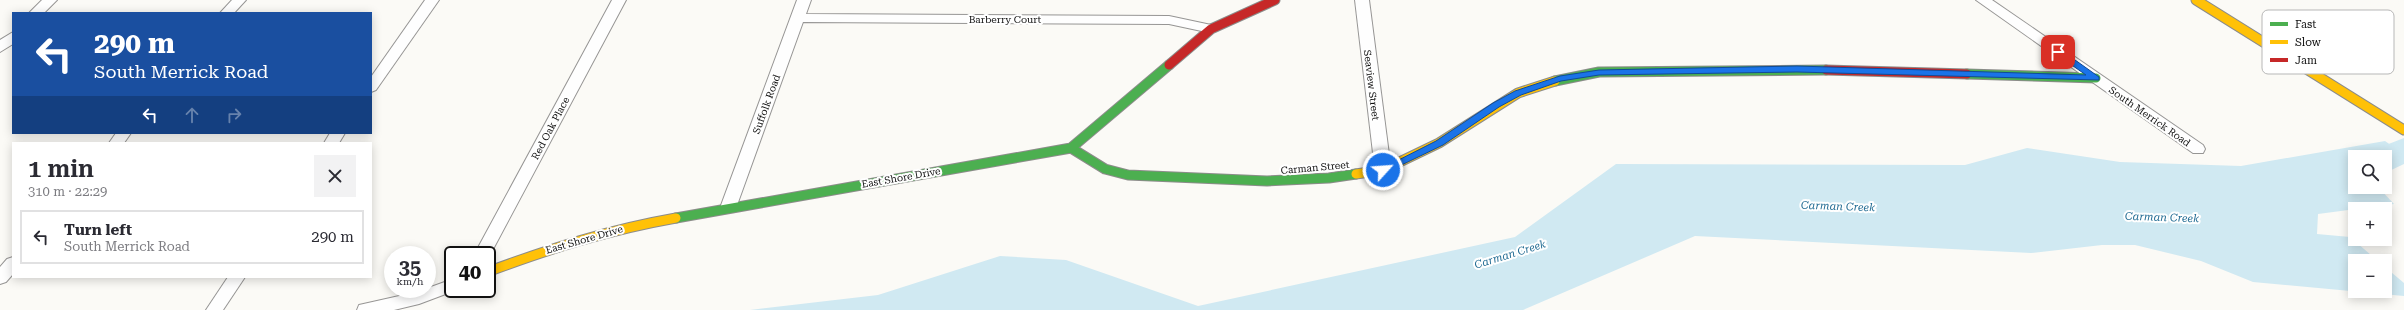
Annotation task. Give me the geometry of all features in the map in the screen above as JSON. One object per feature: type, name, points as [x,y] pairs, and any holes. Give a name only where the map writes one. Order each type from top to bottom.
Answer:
[{"type":"street","points":[[37,12],[50,0]]},
{"type":"street","points":[[228,12],[238,0]]},
{"type":"street","points":[[372,86],[432,0]]},
{"type":"street","name":"Red Oak Place","points":[[487,246],[618,0]]},
{"type":"street","name":"Suffolk Road","points":[[728,208],[804,0]]},
{"type":"street","points":[[1071,148],[1211,29],[1275,0]]},
{"type":"street","name":"Seaview Street","points":[[1362,0],[1383,170]]},
{"type":"street","name":"South Merrick Road","points":[[1983,0],[2198,149]]},
{"type":"street","points":[[2196,0],[2262,41]]},
{"type":"street","name":"Barberry Court","points":[[798,18],[1169,20],[1211,29]]},
{"type":"street","points":[[0,48],[12,37]]},
{"type":"street","name":"Carman Street","points":[[1071,148],[1105,169],[1128,175],[1267,181],[1329,178],[1383,170],[1439,143],[1496,105],[1518,93],[1560,79],[1599,72],[1797,69],[2096,78]]},
{"type":"street","points":[[2314,74],[2404,130]]},
{"type":"street","points":[[117,142],[123,134]]},
{"type":"street","name":"East Shore Drive","points":[[496,269],[582,238],[629,226],[1071,148]]},
{"type":"street","points":[[0,278],[12,264]]},
{"type":"street","points":[[214,310],[236,278]]},
{"type":"street","points":[[365,310],[419,298],[444,288]]},
{"type":"water","points":[[2385,141],[2404,154],[2404,164],[2392,170],[2392,150],[2348,150],[2348,194],[2385,194],[2394,204],[2392,204],[2392,202],[2348,202],[2348,210],[2318,214],[2317,234],[2348,237],[2348,246],[2360,246],[2370,254],[2348,254],[2348,291],[2253,282],[2201,261],[2135,245],[2102,245],[2031,253],[1695,236],[1523,310],[750,310],[878,295],[1000,256],[1066,260],[1198,306],[1515,237],[1616,164],[1965,165],[2027,148],[2120,162],[2241,166]]},
{"type":"water","points":[[2392,273],[2404,283],[2404,296],[2392,295]]},
{"type":"waterway","name":"Carman Creek","points":[[2392,155],[2404,149]]},
{"type":"traffic: fast","points":[[676,218],[1071,148],[1169,65]]},
{"type":"traffic: fast","points":[[1555,81],[1599,72],[1826,70]]},
{"type":"traffic: fast","points":[[1967,74],[2096,78]]},
{"type":"traffic: fast","points":[[1071,148],[1105,169],[1128,175],[1267,181],[1329,178],[1356,174]]},
{"type":"traffic: slow","points":[[2196,0],[2262,41]]},
{"type":"traffic: slow","points":[[2314,74],[2404,130]]},
{"type":"traffic: slow","points":[[1356,174],[1383,170],[1439,143],[1518,93],[1555,81]]},
{"type":"traffic: slow","points":[[496,269],[559,245],[629,226],[676,218]]},
{"type":"traffic: jam","points":[[1169,65],[1211,29],[1275,0]]},
{"type":"traffic: jam","points":[[1826,70],[1967,74]]},
{"type":"route","points":[[1383,170],[1439,143],[1496,105],[1518,93],[1537,85],[1560,79],[1599,72],[1639,70],[1797,69],[2096,78],[2058,52]]}]
